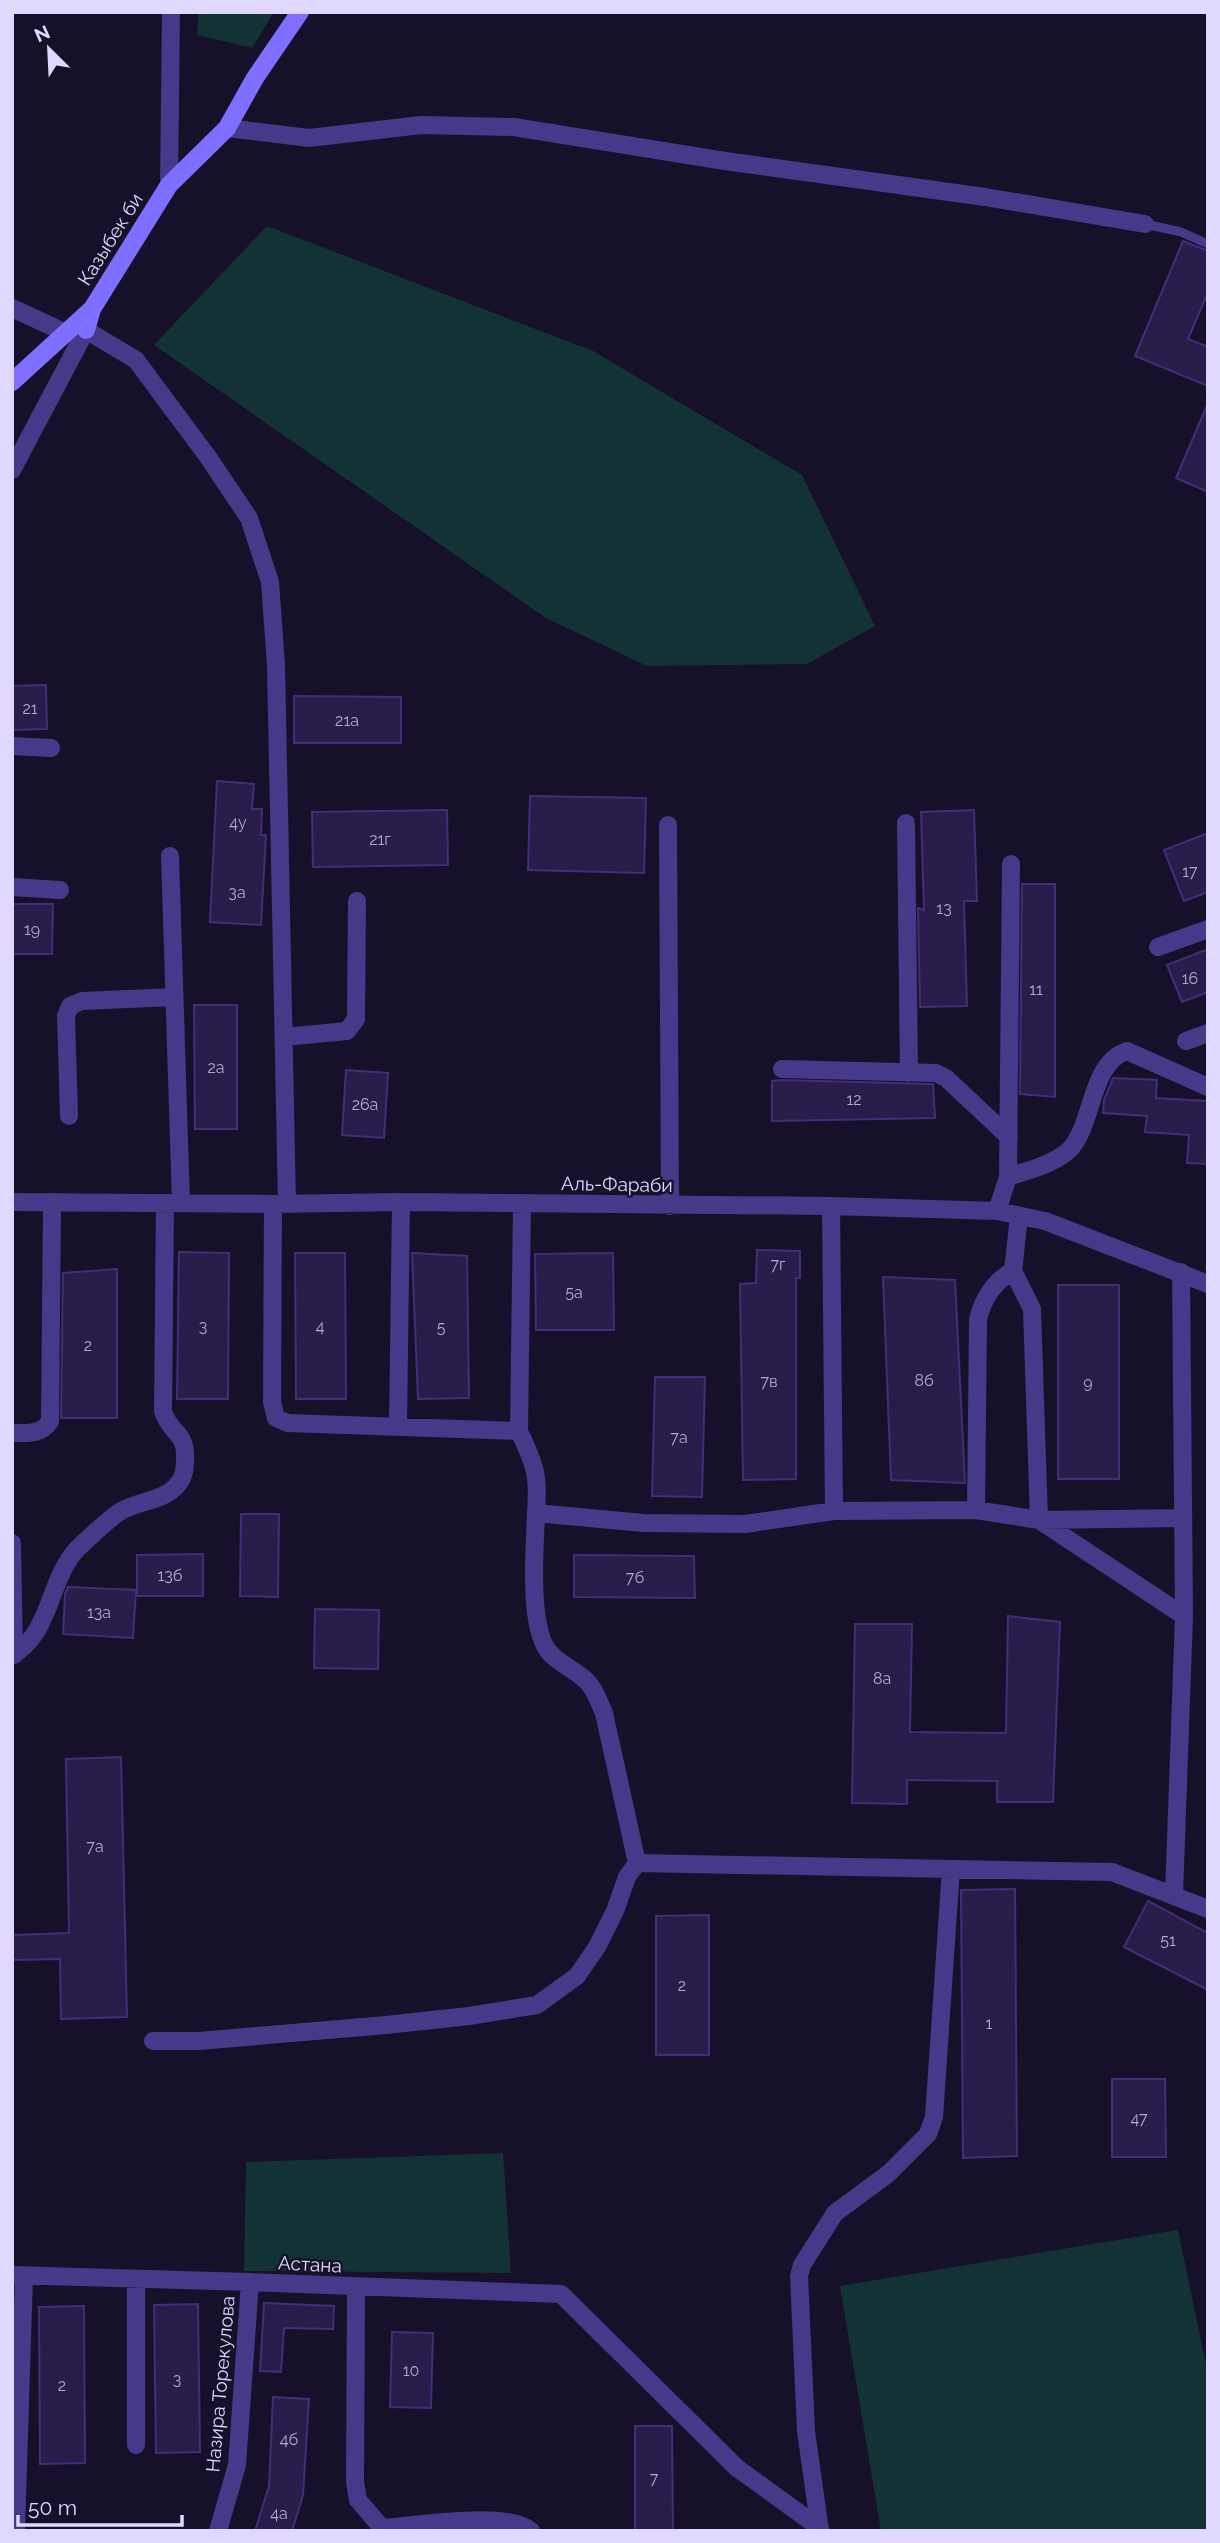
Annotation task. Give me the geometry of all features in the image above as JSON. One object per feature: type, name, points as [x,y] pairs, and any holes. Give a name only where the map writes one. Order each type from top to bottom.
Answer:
[{"type":"street","name":"Казыбек би","points":[[12,470],[86,330],[92,309],[169,185],[171,12]]},
{"type":"street","points":[[169,185],[227,128],[255,78],[300,12]]},
{"type":"street","points":[[227,128],[309,138],[421,125],[514,127],[725,161],[985,197],[1145,224]]},
{"type":"street","points":[[12,308],[66,333]]},
{"type":"street","points":[[12,382],[92,309]]},
{"type":"street","points":[[86,330],[136,360],[208,457],[249,518],[270,582],[276,665],[284,1037],[272,1402],[276,1418],[288,1423],[519,1431]]},
{"type":"street","points":[[12,747],[51,748]]},
{"type":"street","points":[[906,823],[909,1073]]},
{"type":"street","points":[[668,825],[670,1206]]},
{"type":"street","points":[[13,1655],[31,1639],[41,1625],[54,1588],[75,1551],[120,1511],[164,1495],[182,1478],[185,1467],[186,1447],[165,1419],[163,1411],[173,1203],[174,997],[170,856]]},
{"type":"street","points":[[997,1211],[1008,1177],[1011,864]]},
{"type":"street","points":[[12,887],[60,890]]},
{"type":"street","points":[[284,1037],[346,1031],[353,1026],[356,1019],[357,901]]},
{"type":"street","points":[[1158,947],[1208,929]]},
{"type":"street","points":[[69,1116],[66,1016],[70,1006],[82,1001],[174,997]]},
{"type":"street","points":[[1186,1041],[1208,1033]]},
{"type":"street","points":[[1008,1177],[1067,1152],[1078,1138],[1108,1063],[1116,1055],[1127,1051],[1208,1087]]},
{"type":"street","points":[[782,1069],[936,1073],[946,1078],[1009,1137]]},
{"type":"street","name":"Аль-Фараби","points":[[12,1202],[401,1202],[831,1206],[997,1211],[1045,1221],[1208,1284]]},
{"type":"street","points":[[12,1433],[35,1433],[46,1428],[50,1421],[52,1202]]},
{"type":"street","points":[[398,1427],[401,1202]]},
{"type":"street","points":[[153,2041],[199,2041],[386,2025],[537,2005],[577,1976],[597,1947],[615,1911],[627,1877],[637,1863],[604,1713],[594,1691],[583,1678],[547,1650],[539,1625],[534,1580],[538,1483],[530,1452],[519,1431],[522,1204]]},
{"type":"street","points":[[831,1206],[834,1511]]},
{"type":"street","points":[[1019,1216],[1013,1271],[1032,1310],[1039,1520]]},
{"type":"street","points":[[976,1510],[978,1320],[981,1304],[1002,1276],[1013,1271]]},
{"type":"street","points":[[1174,1895],[1184,1616],[1181,1272]]},
{"type":"street","points":[[536,1513],[643,1523],[745,1524],[834,1511],[976,1510],[1039,1520],[1183,1518]]},
{"type":"street","points":[[1039,1520],[1184,1616]]},
{"type":"street","points":[[12,1543],[13,1655]]},
{"type":"street","points":[[637,1863],[1112,1871],[1208,1909]]},
{"type":"street","points":[[820,2530],[806,2431],[799,2276],[802,2265],[835,2213],[888,2174],[928,2134],[933,2117],[951,1869]]},
{"type":"street","points":[[16,2531],[18,2276]]},
{"type":"street","name":"Астана","points":[[18,2276],[250,2281],[356,2287],[355,2482],[358,2500],[382,2530],[497,2519],[524,2524],[531,2531]]},
{"type":"street","points":[[136,2279],[136,2445]]},
{"type":"street","name":"Назира Торекулова","points":[[218,2531],[237,2465],[250,2281]]},
{"type":"street","points":[[356,2287],[561,2294],[737,2468],[820,2530]]},
{"type":"lane","points":[[1145,224],[1181,232],[1208,244]]},
{"type":"green space","points":[[199,12],[274,12],[252,48],[197,35]]},
{"type":"green space","points":[[267,226],[593,351],[802,475],[875,626],[807,664],[647,666],[546,618],[154,345]]},
{"type":"green space","points":[[503,2153],[511,2273],[244,2271],[246,2162]]},
{"type":"green space","points":[[1178,2230],[1208,2374],[1208,2531],[881,2531],[840,2286]]},
{"type":"building","points":[[1183,241],[1208,251],[1208,292],[1188,339],[1208,347],[1208,386],[1135,356]]},
{"type":"building","points":[[1208,403],[1208,492],[1176,478]]},
{"type":"building","points":[[46,685],[47,729],[12,730],[12,686]]},
{"type":"building","points":[[294,696],[401,697],[401,743],[294,743]]},
{"type":"building","points":[[217,781],[254,784],[252,809],[262,809],[261,835],[266,835],[261,925],[210,922]]},
{"type":"building","points":[[530,796],[646,798],[644,873],[528,870]]},
{"type":"building","points":[[447,810],[448,865],[313,867],[312,812]]},
{"type":"building","points":[[974,810],[977,901],[964,901],[967,1006],[920,1007],[918,908],[924,910],[921,812]]},
{"type":"building","points":[[1208,833],[1208,892],[1184,901],[1164,850]]},
{"type":"building","points":[[1022,884],[1055,884],[1055,1097],[1020,1094]]},
{"type":"building","points":[[12,904],[53,904],[52,954],[12,954]]},
{"type":"building","points":[[1208,949],[1208,992],[1182,1002],[1167,965]]},
{"type":"building","points":[[194,1005],[237,1005],[237,1129],[195,1129]]},
{"type":"building","points":[[346,1070],[388,1073],[384,1138],[342,1135]]},
{"type":"building","points":[[1113,1078],[1157,1080],[1156,1098],[1207,1101],[1208,1164],[1187,1163],[1189,1135],[1145,1132],[1147,1116],[1103,1113],[1104,1100]]},
{"type":"building","points":[[772,1081],[933,1084],[935,1118],[772,1121]]},
{"type":"building","points":[[757,1250],[800,1251],[800,1278],[796,1278],[796,1479],[743,1480],[740,1284],[756,1283]]},
{"type":"building","points":[[179,1252],[229,1253],[228,1399],[177,1399]]},
{"type":"building","points":[[295,1253],[345,1253],[346,1399],[296,1399]]},
{"type":"building","points":[[412,1253],[467,1256],[469,1398],[418,1399]]},
{"type":"building","points":[[613,1253],[614,1330],[536,1330],[535,1254]]},
{"type":"building","points":[[117,1269],[117,1418],[61,1418],[63,1273]]},
{"type":"building","points":[[883,1277],[955,1280],[965,1483],[891,1480]]},
{"type":"building","points":[[1058,1285],[1119,1285],[1119,1479],[1058,1479]]},
{"type":"building","points":[[655,1377],[705,1377],[702,1497],[652,1496]]},
{"type":"building","points":[[241,1514],[279,1514],[278,1597],[240,1596]]},
{"type":"building","points":[[203,1554],[203,1596],[137,1596],[137,1555]]},
{"type":"building","points":[[574,1555],[694,1556],[695,1598],[574,1597]]},
{"type":"building","points":[[68,1587],[136,1590],[133,1638],[63,1634],[65,1594]]},
{"type":"building","points":[[315,1609],[379,1610],[378,1669],[314,1668]]},
{"type":"building","points":[[1008,1616],[1060,1622],[1053,1802],[997,1802],[997,1781],[907,1780],[907,1804],[852,1803],[855,1624],[912,1624],[910,1732],[1006,1733]]},
{"type":"building","points":[[121,1757],[127,2017],[61,2019],[60,1959],[12,1960],[12,1935],[69,1933],[66,1759]]},
{"type":"building","points":[[1015,1889],[1017,2156],[963,2158],[961,1890]]},
{"type":"building","points":[[1148,1901],[1208,1933],[1208,1990],[1124,1947]]},
{"type":"building","points":[[709,1915],[709,2055],[656,2055],[656,1916]]},
{"type":"building","points":[[1112,2079],[1165,2079],[1166,2157],[1112,2157]]},
{"type":"building","points":[[264,2303],[334,2306],[333,2329],[284,2328],[281,2372],[260,2371]]},
{"type":"building","points":[[198,2304],[200,2452],[156,2453],[154,2305]]},
{"type":"building","points":[[84,2306],[85,2463],[40,2464],[39,2307]]},
{"type":"building","points":[[392,2332],[433,2333],[431,2408],[390,2407]]},
{"type":"building","points":[[273,2397],[309,2399],[303,2495],[292,2531],[255,2531],[269,2486]]},
{"type":"building","points":[[635,2426],[672,2426],[673,2531],[635,2531]]}]
